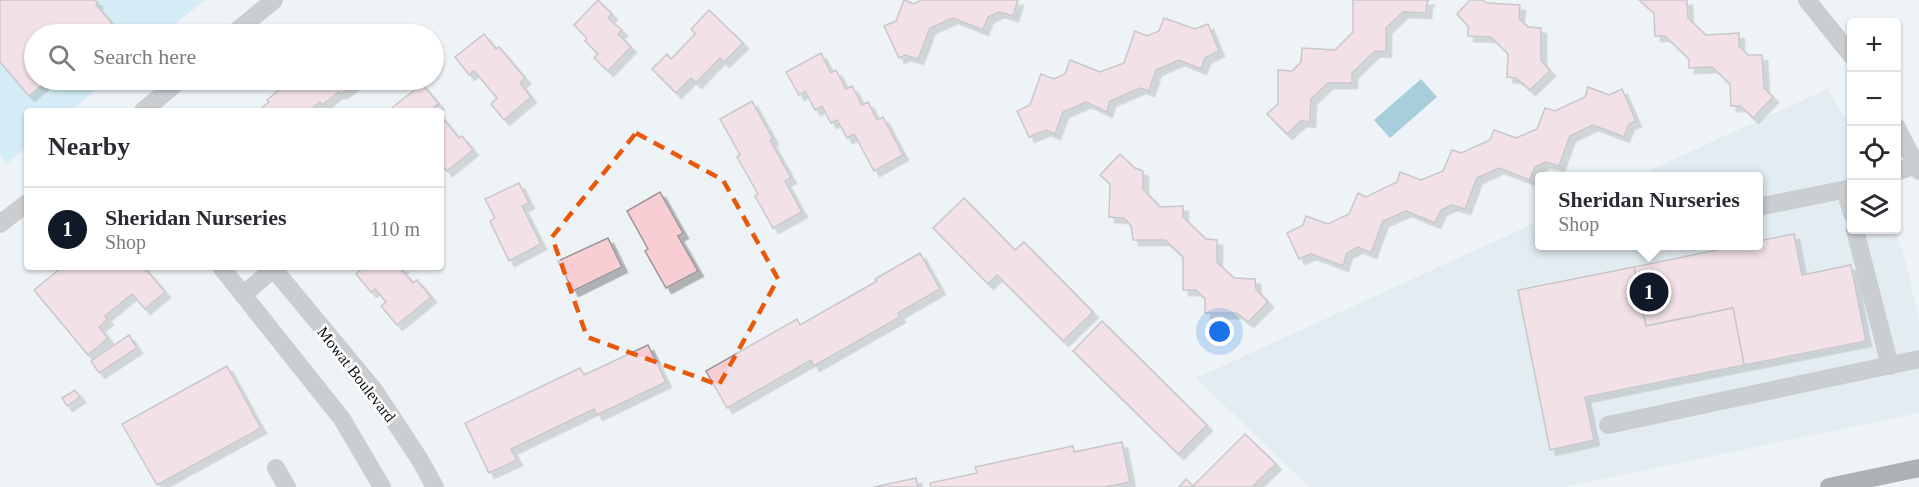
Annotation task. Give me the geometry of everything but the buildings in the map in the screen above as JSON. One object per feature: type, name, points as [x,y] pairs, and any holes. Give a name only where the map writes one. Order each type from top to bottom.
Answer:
[{"type":"main road","points":[[1829,487],[1919,468]]},
{"type":"street","points":[[245,24],[274,0]]},
{"type":"street","points":[[1807,0],[1847,51]]},
{"type":"street","points":[[150,108],[169,90]]},
{"type":"street","points":[[1901,135],[1918,166],[1901,171]]},
{"type":"street","points":[[1763,206],[1847,189]]},
{"type":"street","points":[[0,224],[24,205]]},
{"type":"street","points":[[1857,234],[1890,366]]},
{"type":"street","points":[[223,270],[342,419],[382,487]]},
{"type":"street","points":[[243,295],[270,270]]},
{"type":"street","name":"Mowat Boulevard","points":[[274,270],[374,390],[420,459],[435,487]]},
{"type":"street","points":[[1608,425],[1919,359]]},
{"type":"street","points":[[276,468],[287,487]]},
{"type":"highlighted area","points":[[636,133],[723,180],[778,279],[719,385],[587,337],[552,237]]},
{"type":"shaded area","points":[[0,0],[205,0],[175,24],[24,24],[24,90],[96,90],[74,108],[24,108],[24,149],[6,164],[0,154]]},
{"type":"shaded area","points":[[1421,79],[1437,97],[1390,138],[1374,120]]},
{"type":"shaded area","points":[[1828,89],[1847,122],[1847,234],[1896,234],[1906,263],[1919,321],[1919,413],[1563,487],[1309,487],[1196,378],[1535,223],[1535,250],[1763,250],[1763,172],[1646,172]]},
{"type":"place","name":"Sheridan Nurseries","points":[[1649,292]]}]
